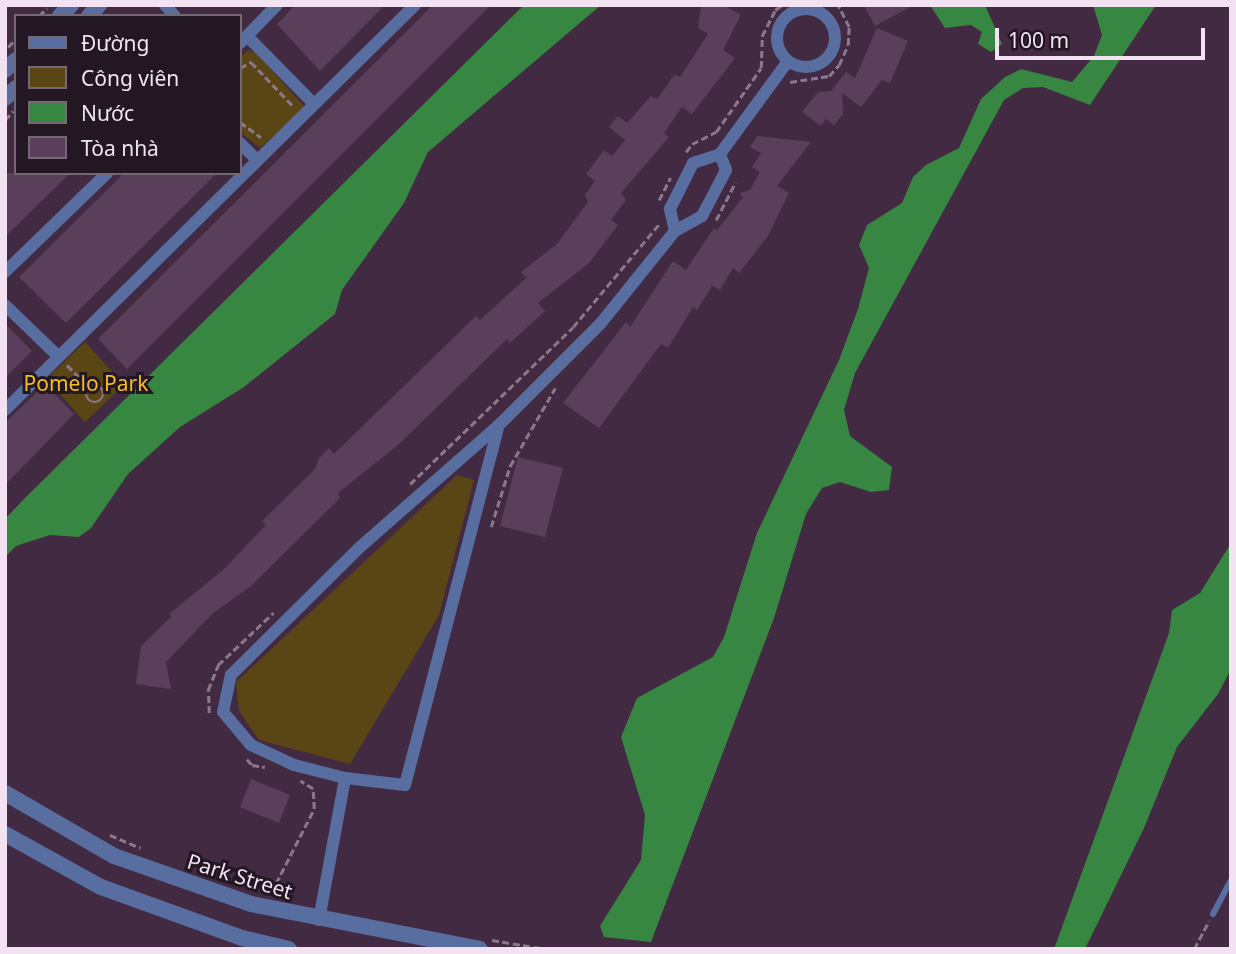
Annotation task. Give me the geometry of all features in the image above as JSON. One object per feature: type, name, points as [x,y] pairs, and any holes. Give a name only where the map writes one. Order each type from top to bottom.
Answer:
[{"type":"street","points":[[277,5],[243,39],[314,104]]},
{"type":"street","points":[[242,175],[415,5]]},
{"type":"street","points":[[806,9],[824,15],[835,39],[829,56],[814,66],[788,61],[778,44],[781,24],[806,9]]},
{"type":"street","points":[[675,231],[670,209],[693,163],[720,154],[788,61]]},
{"type":"street","points":[[242,145],[257,160]]},
{"type":"street","points":[[499,425],[405,785],[345,778],[294,765],[251,745],[223,712],[231,675],[359,548],[499,425],[601,323],[675,231],[702,216],[720,187],[726,170],[720,154]]},
{"type":"street","points":[[5,272],[105,175]]},
{"type":"street","points":[[5,410],[242,175]]},
{"type":"street","points":[[5,305],[58,356]]},
{"type":"street","points":[[319,920],[345,778]]},
{"type":"street","name":"Park Street","points":[[5,793],[114,856],[251,904],[428,944],[480,949]]},
{"type":"street","points":[[5,834],[101,887],[242,938],[289,949]]},
{"type":"lane","points":[[1213,914],[1231,880]]},
{"type":"path","points":[[242,67],[251,62],[293,105],[291,111]]},
{"type":"path","points":[[242,124],[253,135],[262,137],[271,130]]},
{"type":"path","points":[[58,356],[89,387],[102,389],[101,400],[88,400],[89,387]]},
{"type":"path","points":[[1194,949],[1213,914]]},
{"type":"green space","points":[[249,50],[256,53],[305,107],[260,148],[242,134],[242,55]]},
{"type":"green space","name":"Pomelo Park","points":[[85,342],[124,385],[85,422],[46,379]]},
{"type":"green space","points":[[457,475],[474,480],[439,615],[350,764],[259,740],[239,711],[236,682]]},
{"type":"water","points":[[524,5],[601,5],[428,152],[404,203],[342,290],[335,314],[244,387],[180,427],[128,474],[91,528],[79,537],[50,535],[16,546],[5,557],[5,519]]},
{"type":"water","points":[[930,5],[985,5],[1002,44],[991,52],[978,44],[982,32],[971,25],[945,28]]},
{"type":"water","points":[[1093,5],[1156,5],[1090,105],[1043,87],[1023,88],[1004,100],[855,373],[844,410],[850,436],[892,467],[889,490],[871,492],[840,482],[822,488],[806,514],[774,618],[651,942],[604,937],[600,926],[641,860],[645,815],[621,737],[637,698],[713,657],[724,637],[757,533],[839,360],[858,309],[869,268],[859,245],[867,225],[902,203],[913,177],[926,165],[959,148],[981,99],[1005,77],[1021,69],[1072,82],[1094,56],[1102,35]]},
{"type":"water","points":[[1231,543],[1231,669],[1218,694],[1177,747],[1144,828],[1085,949],[1054,949],[1169,633],[1172,610],[1200,593]]},
{"type":"building","points":[[295,5],[385,5],[320,71],[277,24]]},
{"type":"building","points":[[433,5],[491,5],[127,369],[98,339]]},
{"type":"building","points":[[701,5],[723,5],[741,15],[723,50],[735,58],[692,114],[682,107],[664,133],[669,137],[621,193],[626,200],[611,220],[618,225],[589,263],[538,303],[545,311],[510,343],[507,339],[398,445],[338,493],[340,498],[251,586],[212,614],[166,662],[171,689],[136,684],[141,646],[172,616],[169,614],[223,570],[266,525],[262,521],[315,469],[319,458],[329,448],[334,454],[476,316],[480,320],[526,278],[521,272],[557,244],[588,202],[585,195],[595,181],[586,174],[604,150],[612,156],[625,140],[609,127],[618,116],[627,123],[651,96],[657,99],[675,74],[680,77],[708,34],[698,28]]},
{"type":"building","points":[[864,5],[914,5],[875,26]]},
{"type":"building","points":[[877,28],[908,41],[890,83],[882,80],[861,107],[842,93],[843,114],[834,125],[826,119],[821,126],[802,112],[818,92],[831,91],[846,72],[855,78]]},
{"type":"building","points":[[757,136],[811,142],[777,186],[789,193],[768,236],[739,273],[733,268],[720,290],[712,286],[697,310],[693,307],[668,348],[661,344],[599,428],[563,403],[626,322],[630,327],[673,261],[686,270],[714,228],[717,230],[743,197],[740,193],[750,190],[760,172],[752,167],[761,153],[750,147]]},
{"type":"building","points":[[5,173],[68,175],[5,237]]},
{"type":"building","points":[[122,175],[215,175],[66,323],[19,277]]},
{"type":"building","points":[[5,324],[32,351],[5,378]]},
{"type":"building","points":[[45,384],[74,414],[5,485],[5,423]]},
{"type":"building","points":[[518,457],[563,468],[545,537],[500,526]]},
{"type":"building","points":[[251,779],[290,795],[279,823],[240,807]]}]
